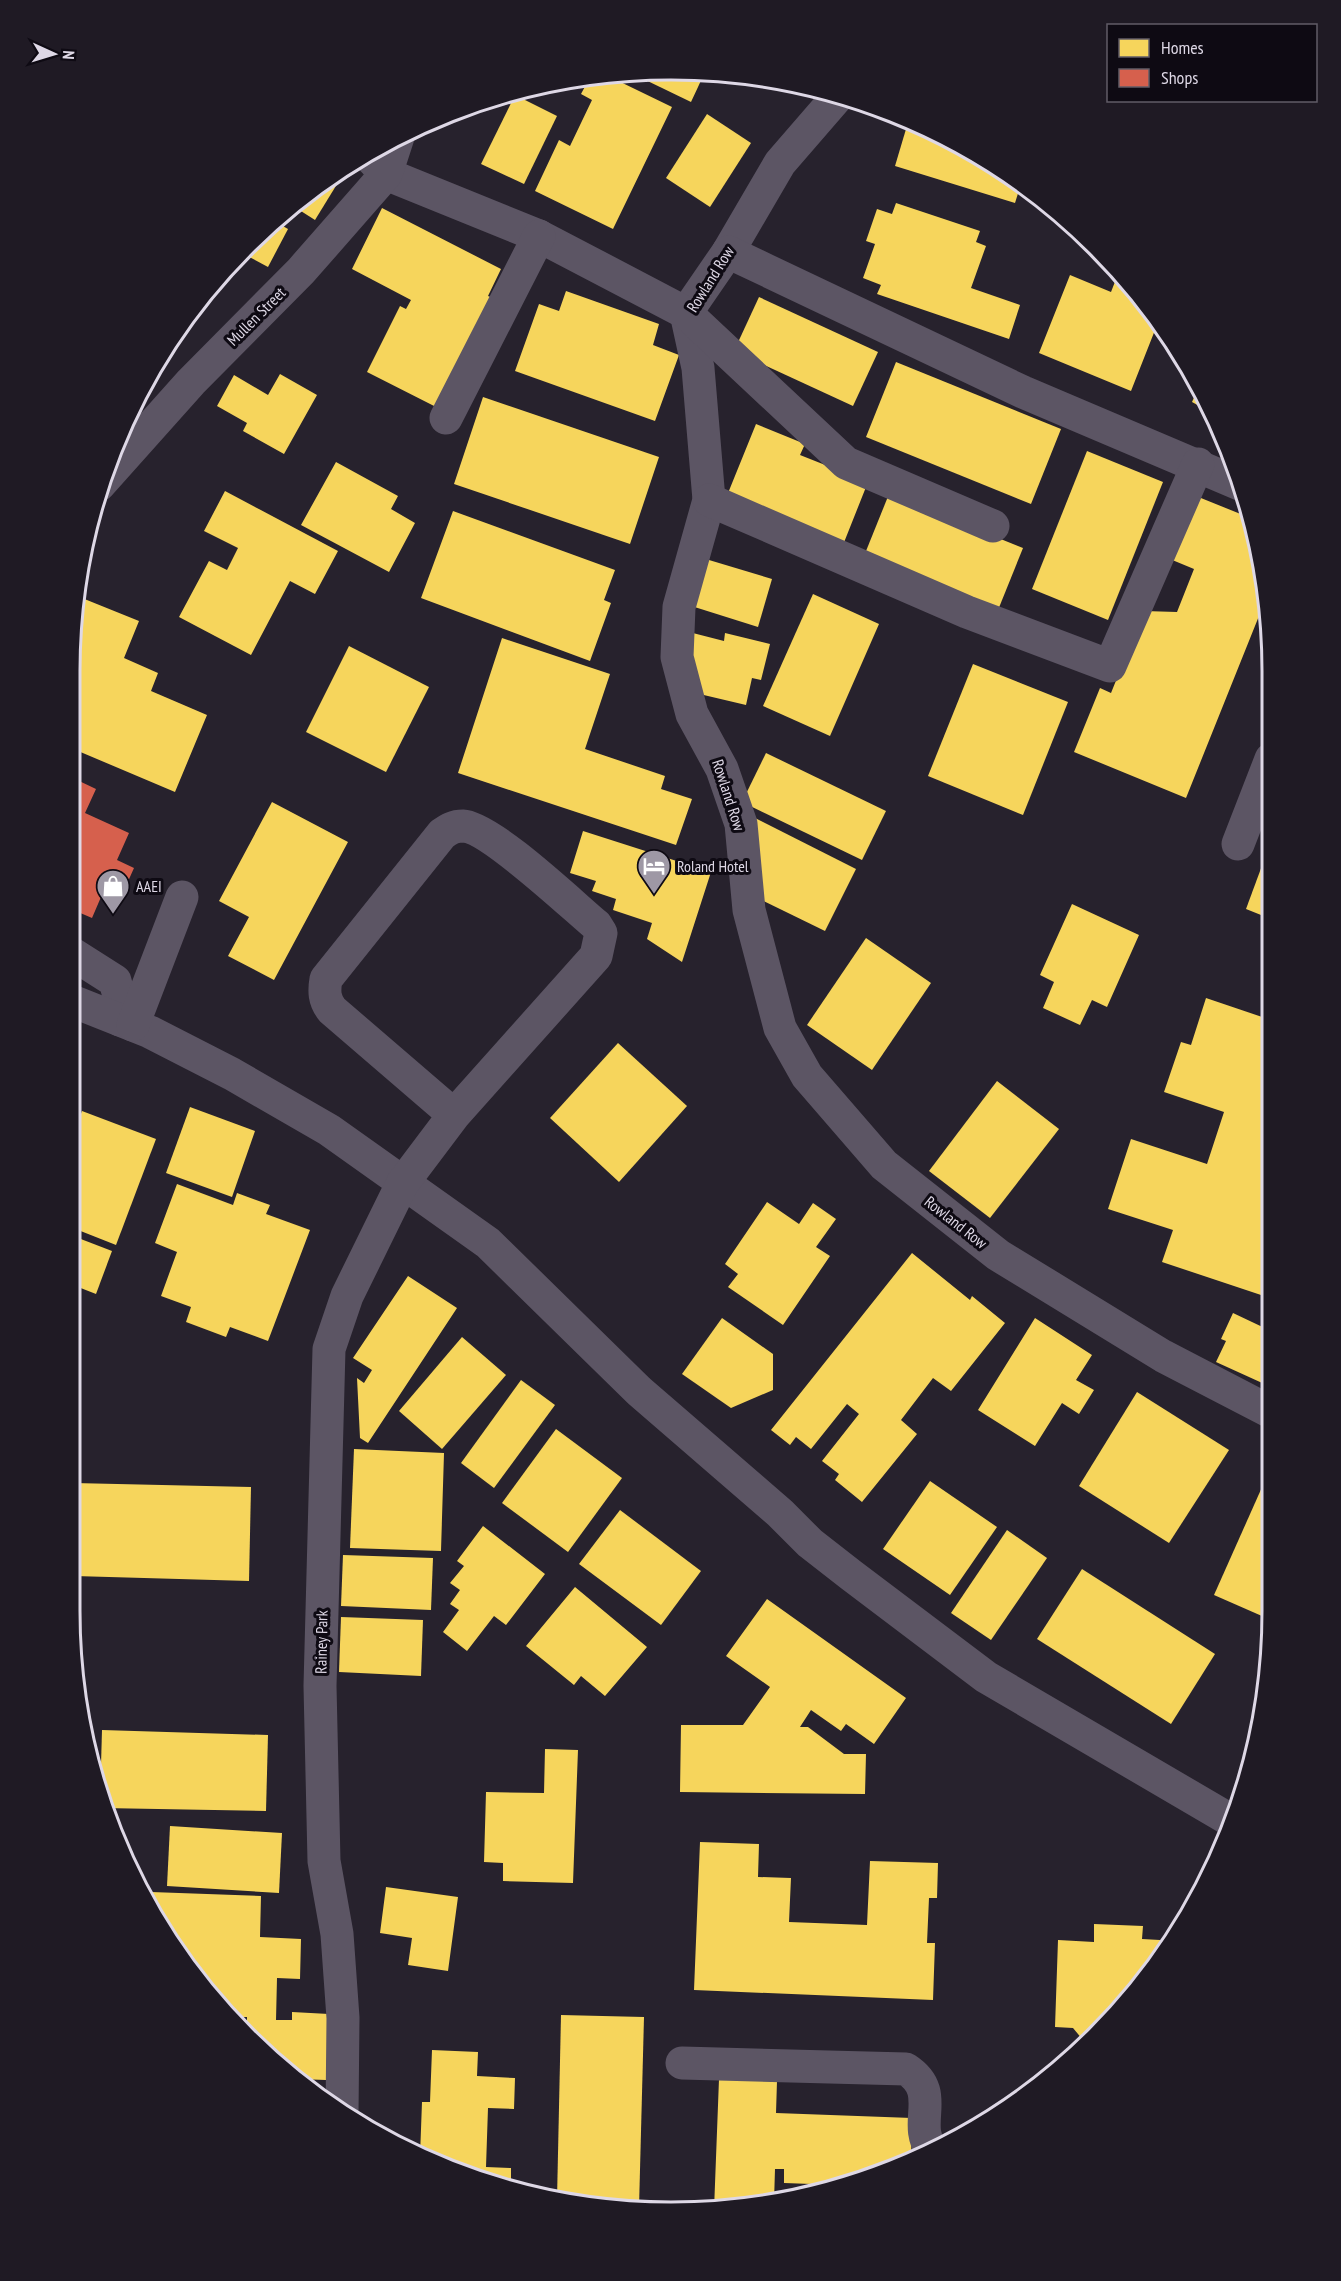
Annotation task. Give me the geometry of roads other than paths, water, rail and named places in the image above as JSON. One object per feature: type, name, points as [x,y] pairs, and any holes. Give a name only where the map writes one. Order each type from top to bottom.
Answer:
[{"type":"street","name":"Rowland Row","points":[[832,103],[780,163],[728,252],[686,313],[698,368],[709,500],[679,607],[677,657],[692,714],[723,769],[741,824],[749,910],[780,1028],[807,1076],[884,1165],[998,1255],[1163,1356],[1262,1407]]},
{"type":"street","points":[[376,164],[539,236],[686,313],[846,463],[993,526]]},
{"type":"street","name":"Mullen Street","points":[[116,465],[191,382],[300,271],[376,164]]},
{"type":"street","points":[[446,418],[539,236]]},
{"type":"street","points":[[728,252],[1023,392],[1229,479]]},
{"type":"street","points":[[709,500],[967,612],[1110,666],[1198,464]]},
{"type":"street","points":[[1238,844],[1262,782]]},
{"type":"street","name":"Rainey Park","points":[[342,2102],[343,2018],[337,1934],[324,1861],[320,1686],[328,1359],[336,1322],[402,1184],[454,1115],[596,956],[601,933],[596,925],[503,847],[480,831],[464,826],[450,827],[442,834],[326,979],[324,989],[327,1003],[332,1010],[454,1115]]},
{"type":"street","points":[[127,1023],[182,897]]},
{"type":"street","points":[[80,958],[115,981],[127,1023]]},
{"type":"street","points":[[80,1004],[127,1023],[232,1074],[329,1130],[488,1243],[639,1391],[780,1513],[810,1543],[851,1575],[986,1677],[1224,1816]]},
{"type":"street","points":[[682,2062],[906,2069],[919,2077],[925,2088],[925,2138],[928,2143]]},
{"type":"place","name":"Roland Hotel","points":[[654,895]]},
{"type":"place","name":"AAEI","points":[[113,915]]}]
